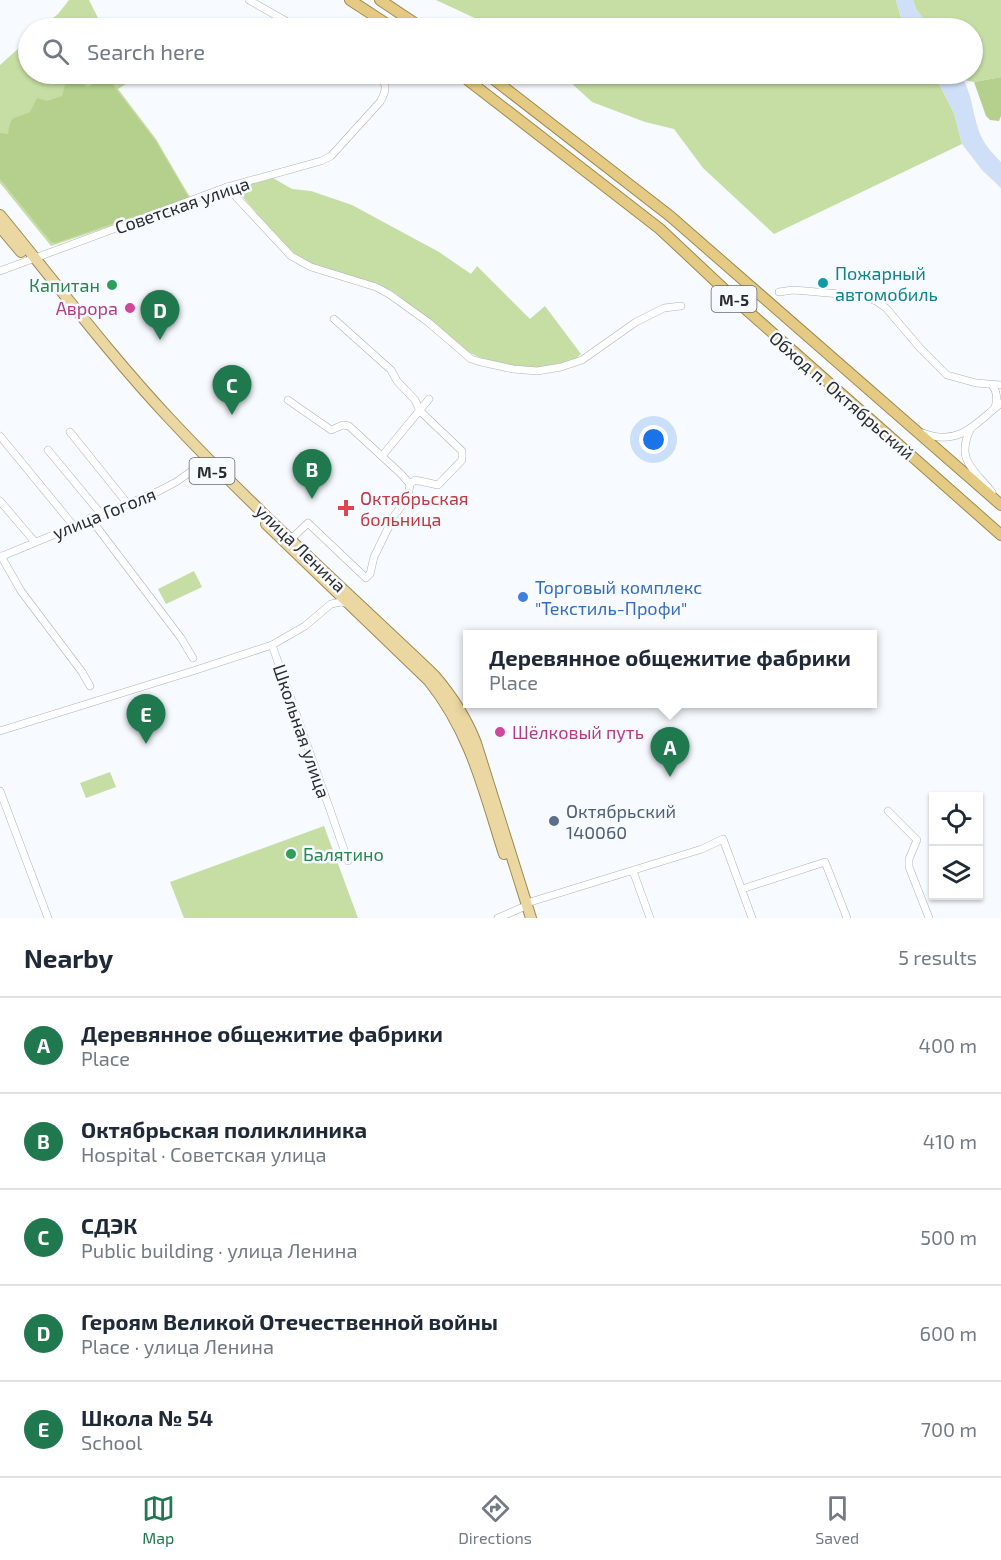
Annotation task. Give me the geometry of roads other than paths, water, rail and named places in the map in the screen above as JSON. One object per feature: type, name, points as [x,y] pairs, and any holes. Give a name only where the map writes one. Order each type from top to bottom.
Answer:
[{"type":"highway","points":[[350,0],[378,18]]},
{"type":"highway","points":[[380,0],[408,18]]},
{"type":"highway","name":"Обход п. Октябрьский","points":[[473,84],[660,229],[741,305],[1001,535]]},
{"type":"highway","name":"Обход п. Октябрьский","points":[[500,84],[670,216],[912,429],[1001,504]]},
{"type":"main road","name":"улица Ленина","points":[[0,215],[31,259],[132,387],[203,463],[429,681],[451,711],[471,753],[524,910],[531,918]]},
{"type":"main road","name":"улица Ленина","points":[[0,227],[31,259],[169,418],[291,539],[434,675],[459,707],[476,743],[524,910]]},
{"type":"street","points":[[249,0],[280,18]]},
{"type":"street","name":"Советская улица","points":[[0,271],[227,187],[321,161],[331,156],[380,102],[386,84]]},
{"type":"street","points":[[227,187],[291,256],[311,267],[376,287],[389,294],[428,322],[471,359],[481,362],[513,369],[537,371],[561,367],[582,360],[636,322],[664,308],[681,306]]},
{"type":"street","points":[[779,292],[793,290],[862,296],[876,301],[886,308],[947,375],[998,386],[995,390],[998,405],[971,428],[950,438],[937,438],[912,429]]},
{"type":"street","points":[[291,539],[308,523],[366,578],[370,574],[374,557],[387,535],[394,516],[408,497],[410,484],[415,480],[438,485],[462,460],[463,456],[462,451],[420,411],[415,400],[397,381],[391,370],[334,319]]},
{"type":"street","points":[[382,456],[429,399]]},
{"type":"street","points":[[288,400],[331,430],[343,425],[350,426],[410,484]]},
{"type":"street","points":[[971,428],[965,440],[963,452],[968,464],[1001,504]]},
{"type":"street","points":[[70,432],[127,503]]},
{"type":"street","points":[[0,436],[72,525]]},
{"type":"street","points":[[48,450],[101,514]]},
{"type":"street","name":"улица Гоголя","points":[[1,557],[176,482],[203,463]]},
{"type":"street","points":[[0,501],[34,542]]},
{"type":"street","points":[[90,518],[181,638],[193,658]]},
{"type":"street","points":[[1,557],[21,591],[90,686]]},
{"type":"street","points":[[328,606],[330,586]]},
{"type":"street","points":[[328,606],[336,602],[348,604]]},
{"type":"street","name":"Школьная улица","points":[[0,730],[272,645],[305,626],[328,606]]},
{"type":"street","name":"Школьная улица","points":[[272,645],[348,861]]},
{"type":"street","points":[[0,791],[48,918]]},
{"type":"street","points":[[888,811],[917,840],[909,859],[909,867],[929,918]]},
{"type":"street","points":[[498,918],[702,849],[723,839],[752,918]]},
{"type":"street","points":[[742,889],[825,862],[847,918]]},
{"type":"street","points":[[633,871],[650,918]]},
{"type":"water","points":[[896,0],[913,0],[923,18],[901,18]]},
{"type":"water","points":[[939,84],[965,84],[981,135],[988,148],[1001,162],[1001,188],[982,170],[962,144],[954,113]]},
{"type":"place","name":"Пожарный автомобиль","points":[[823,283]]},
{"type":"place","name":"Капитан","points":[[112,285]]},
{"type":"place","name":"Аврора","points":[[130,308]]},
{"type":"place","name":"Героям Великой Отечественной войны","points":[[160,340]]},
{"type":"place","name":"СДЭК","points":[[232,415]]},
{"type":"place","name":"Октябрьская поликлиника","points":[[312,499]]},
{"type":"place","name":"Октябрьская больница","points":[[346,508]]},
{"type":"place","name":"Торговый комплекс \"Текстиль-Профи\"","points":[[523,597]]},
{"type":"place","name":"Шёлковый путь","points":[[500,732]]},
{"type":"place","name":"Школа № 54","points":[[146,744]]},
{"type":"place","name":"Деревянное общежитие фабрики","points":[[670,777]]},
{"type":"place","name":"Октябрьский 140060","points":[[554,821]]},
{"type":"place","name":"Балятино","points":[[291,854]]}]
